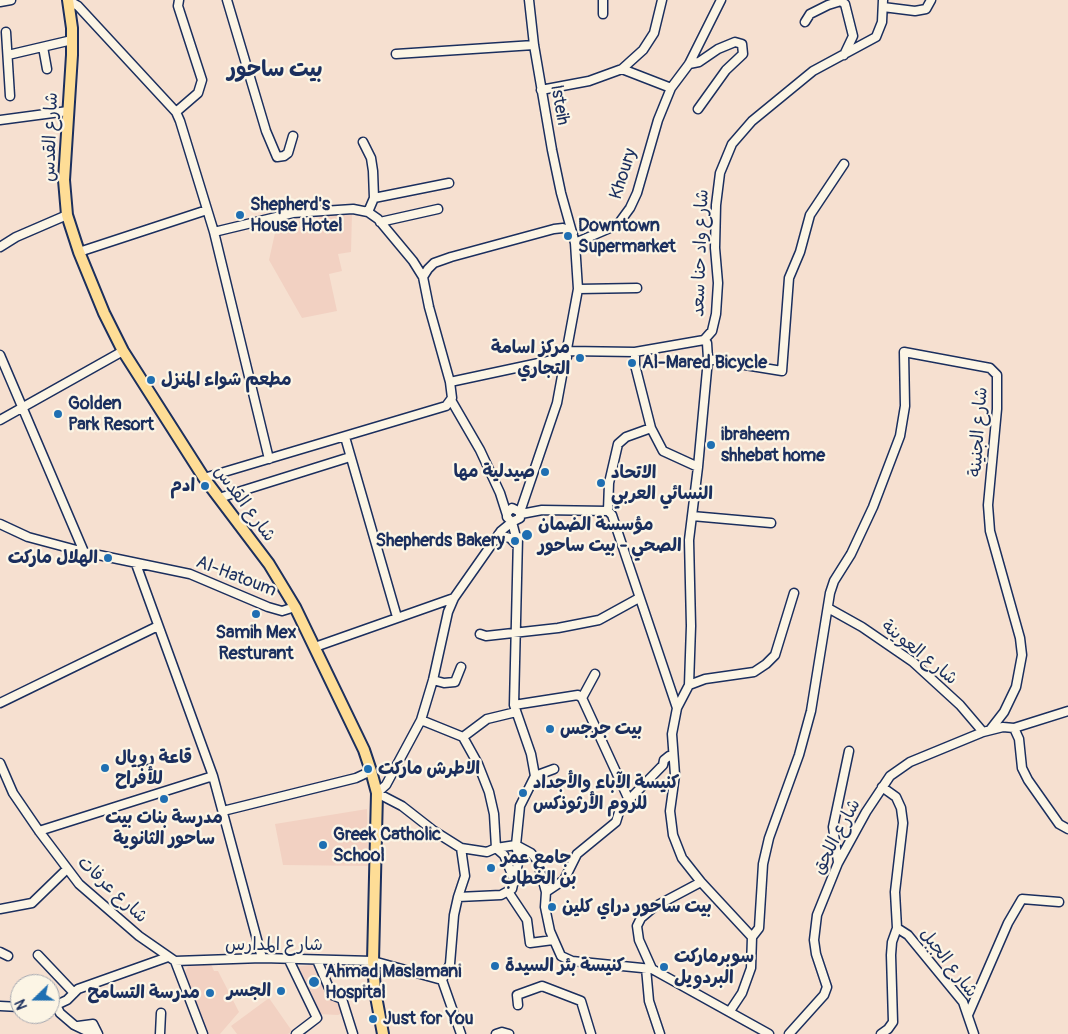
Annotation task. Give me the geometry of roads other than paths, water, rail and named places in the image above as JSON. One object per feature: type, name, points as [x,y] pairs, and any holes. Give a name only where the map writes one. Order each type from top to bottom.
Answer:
[{"type":"main road","name":"شارع القدس","points":[[68,0],[72,40],[64,180],[67,215],[80,252],[104,313],[123,351],[204,478],[269,564],[295,607],[364,750],[371,771],[377,793],[373,961],[383,1034]]},
{"type":"street","points":[[0,2],[11,0]]},
{"type":"street","points":[[68,0],[78,6],[176,112],[214,232],[269,459]]},
{"type":"street","points":[[176,112],[198,93],[202,80],[178,6],[179,0]]},
{"type":"street","points":[[227,0],[266,132],[277,157],[288,153],[292,136]]},
{"type":"street","name":"Isteih","points":[[377,793],[386,785],[421,720],[433,680],[448,612],[454,598],[515,515],[557,403],[567,354],[578,289],[575,242],[566,214],[541,90],[529,0]]},
{"type":"street","points":[[603,14],[604,0]]},
{"type":"street","points":[[541,90],[589,81],[622,69],[643,50],[654,33],[662,0]]},
{"type":"street","name":"Khoury","points":[[575,242],[610,228],[619,222],[630,208],[637,193],[658,120],[671,88],[689,64],[721,0]]},
{"type":"street","points":[[883,3],[915,11],[926,10],[931,0]]},
{"type":"street","points":[[805,22],[810,14],[841,1],[844,4],[853,36],[844,55]]},
{"type":"street","name":"شارع واد حنا سعد","points":[[688,684],[692,626],[689,540],[699,463],[708,359],[707,343],[704,340],[712,332],[716,314],[718,284],[714,248],[720,173],[732,144],[752,121],[806,77],[876,37],[882,22],[883,3]]},
{"type":"street","points":[[6,32],[10,96]]},
{"type":"street","points":[[8,55],[72,40]]},
{"type":"street","points":[[689,64],[700,62],[718,49],[735,42],[742,44],[743,54],[726,70],[698,109]]},
{"type":"street","points":[[396,54],[534,45]]},
{"type":"street","points":[[43,47],[47,69]]},
{"type":"street","points":[[622,69],[671,88]]},
{"type":"street","points":[[0,120],[68,112]]},
{"type":"street","points":[[363,142],[373,171],[374,198],[368,212]]},
{"type":"street","points":[[708,359],[782,371],[789,278],[800,252],[810,215],[844,164]]},
{"type":"street","points":[[374,198],[449,183]]},
{"type":"street","points":[[214,232],[293,214],[353,209],[368,212],[380,222],[414,261],[423,277],[429,307],[450,382],[451,400],[480,450],[500,493],[515,515],[517,543],[515,708],[531,754],[535,776],[520,806],[516,845],[519,859],[514,882],[509,893]]},
{"type":"street","points":[[380,222],[438,209]]},
{"type":"street","points":[[80,252],[207,210]]},
{"type":"street","points":[[554,229],[563,223],[566,214]]},
{"type":"street","points":[[0,247],[16,237],[67,215]]},
{"type":"street","points":[[423,277],[428,268],[434,263],[554,229],[564,228],[572,233]]},
{"type":"street","points":[[578,289],[637,288]]},
{"type":"street","points":[[450,382],[567,354],[635,352],[704,340]]},
{"type":"street","points":[[0,420],[123,351]]},
{"type":"street","points":[[635,352],[635,365],[651,428],[663,451],[699,463]]},
{"type":"street","name":"شارع الجنينة","points":[[828,608],[834,581],[862,531],[900,436],[905,406],[904,352],[990,368],[997,375],[998,388],[988,505],[990,531],[1020,638],[1022,655],[1016,687],[1004,712],[986,731]]},
{"type":"street","points":[[0,355],[84,552]]},
{"type":"street","points":[[204,478],[436,410],[446,406],[451,400]]},
{"type":"street","points":[[651,428],[631,435],[618,444],[609,483],[608,511],[612,515],[677,708]]},
{"type":"street","points":[[345,437],[397,617]]},
{"type":"street","points":[[220,498],[350,457]]},
{"type":"street","points":[[515,515],[542,510],[608,511]]},
{"type":"street","points":[[692,516],[771,523]]},
{"type":"street","name":"Al-Hatoum","points":[[0,524],[28,537],[84,552],[190,574],[268,607],[282,611],[295,607]]},
{"type":"street","points":[[500,533],[517,543]]},
{"type":"street","points":[[136,564],[213,776],[262,958]]},
{"type":"street","points":[[546,892],[564,880],[577,854],[616,822],[620,809],[667,761],[672,746],[677,708],[688,684],[705,679],[754,672],[775,655],[794,594]]},
{"type":"street","points":[[315,647],[454,598]]},
{"type":"street","points":[[480,634],[516,633],[599,620],[639,598]]},
{"type":"street","points":[[435,604],[444,607],[448,612]]},
{"type":"street","points":[[730,1011],[742,992],[751,968],[752,937],[759,928],[763,864],[769,838],[799,754],[811,710],[828,608]]},
{"type":"street","name":"شارع العوينة","points":[[828,608],[862,627],[913,662],[986,731]]},
{"type":"street","points":[[0,703],[158,626]]},
{"type":"street","points":[[433,680],[444,683],[455,682],[461,667]]},
{"type":"street","points":[[582,698],[595,674]]},
{"type":"street","points":[[462,737],[487,719],[515,708],[578,695],[582,698],[629,800]]},
{"type":"street","name":"شارع اللحق","points":[[789,1034],[824,995],[826,987],[814,940],[817,915],[838,863],[882,787],[897,769],[986,731],[1003,727],[1014,728],[1068,711]]},
{"type":"street","points":[[421,720],[462,737],[478,764],[489,792],[494,814],[496,848],[504,856],[514,882]]},
{"type":"street","points":[[1014,728],[1019,739],[1022,768],[1028,780],[1059,824],[1068,829]]},
{"type":"street","points":[[838,863],[833,826],[849,751]]},
{"type":"street","points":[[667,761],[674,768],[670,811],[672,835],[678,851],[701,882],[752,937]]},
{"type":"street","name":"شارع عرفات","points":[[0,763],[13,793],[67,869],[99,903],[172,959]]},
{"type":"street","points":[[535,776],[554,769]]},
{"type":"street","points":[[223,811],[356,778],[371,771]]},
{"type":"street","points":[[39,831],[213,776]]},
{"type":"street","points":[[882,787],[896,797],[901,808],[903,823],[895,892],[897,928]]},
{"type":"street","points":[[377,793],[402,806],[441,836],[461,848],[487,852],[496,848],[516,845],[531,853],[537,860],[546,892],[545,907],[550,931],[561,956],[572,961],[649,969],[766,1032]]},
{"type":"street","points":[[461,848],[466,876],[454,915],[450,964],[442,980],[461,1034]]},
{"type":"street","points":[[0,910],[32,903],[67,869]]},
{"type":"street","points":[[660,1034],[649,1001],[649,969],[639,940],[637,926],[641,918],[654,907],[701,882]]},
{"type":"street","points":[[458,897],[492,896],[509,893]]},
{"type":"street","points":[[509,893],[527,920],[530,943],[553,940]]},
{"type":"street","points":[[968,1015],[1008,923],[1022,899],[1059,902]]},
{"type":"street","name":"شارع الجبل","points":[[881,1034],[893,1022],[891,955],[892,942],[897,928],[908,935],[950,984],[963,1002],[974,1034]]},
{"type":"street","points":[[0,952],[8,956]]},
{"type":"street","points":[[38,955],[74,993]]},
{"type":"street","name":"شارع المدارس","points":[[60,1002],[87,985],[172,959],[262,958],[373,961],[442,980]]},
{"type":"street","points":[[172,959],[203,1034]]},
{"type":"street","points":[[289,960],[317,1018],[296,1034]]},
{"type":"street","points":[[317,960],[332,995],[342,999],[353,1034]]},
{"type":"street","points":[[518,1006],[517,995],[542,986],[581,1001],[591,1034]]},
{"type":"street","points":[[160,1034],[161,1012]]},
{"type":"street","points":[[60,1013],[93,1034]]},
{"type":"street","points":[[78,1026],[92,1024],[98,1034]]},
{"type":"street","points":[[496,1034],[502,1032],[509,1034]]},
{"type":"place","name":"Shepherd's House Hotel","points":[[240,215]]},
{"type":"place","name":"Downtown Supermarket","points":[[568,236]]},
{"type":"place","name":"مركز اسامة التجاري","points":[[580,358]]},
{"type":"place","name":"Al-Mared Bicycle","points":[[632,363]]},
{"type":"place","name":"مطعم شواء المنزل","points":[[151,380]]},
{"type":"place","name":"Golden Park Resort","points":[[58,414]]},
{"type":"place","name":"ibraheem shhebat home","points":[[711,445]]},
{"type":"place","name":"صيدلية مها","points":[[545,472]]},
{"type":"place","name":"الاتحاد النسائي العربي","points":[[601,483]]},
{"type":"place","name":"ادم","points":[[205,486]]},
{"type":"place","name":"مؤسسة الضمان الصحي - بيت ساحور","points":[[527,535]]},
{"type":"place","name":"Shepherds Bakery","points":[[515,541]]},
{"type":"place","name":"الهلال ماركت","points":[[108,558]]},
{"type":"place","name":"Samih Mex Resturant","points":[[256,614]]},
{"type":"place","name":"بيت جرجس","points":[[550,729]]},
{"type":"place","name":"قاعة رويال للأفراح","points":[[105,768]]},
{"type":"place","name":"الاطرش ماركت","points":[[368,769]]},
{"type":"place","name":"كنيسة الآباء والأجداد للروم الأرثوذكس","points":[[523,793]]},
{"type":"place","name":"مدرسة بنات بيت ساحور الثانوية","points":[[164,799]]},
{"type":"place","name":"Greek Catholic School","points":[[323,845]]},
{"type":"place","name":"جامع عمر بن الخطاب","points":[[491,868]]},
{"type":"place","name":"بيت ساحور دراي كلين","points":[[552,907]]},
{"type":"place","name":"كنيسة بئر السيدة","points":[[495,966]]},
{"type":"place","name":"سوبرماركت البردويل","points":[[664,967]]},
{"type":"place","name":"Ahmad Maslamani Hospital","points":[[314,982]]},
{"type":"place","name":"الجسر","points":[[281,991]]},
{"type":"place","name":"مدرسة التسامح","points":[[210,993]]},
{"type":"place","name":"Just for You","points":[[373,1019]]},
{"type":"district","name":"بيت ساحور","points":[[275,70]]}]
